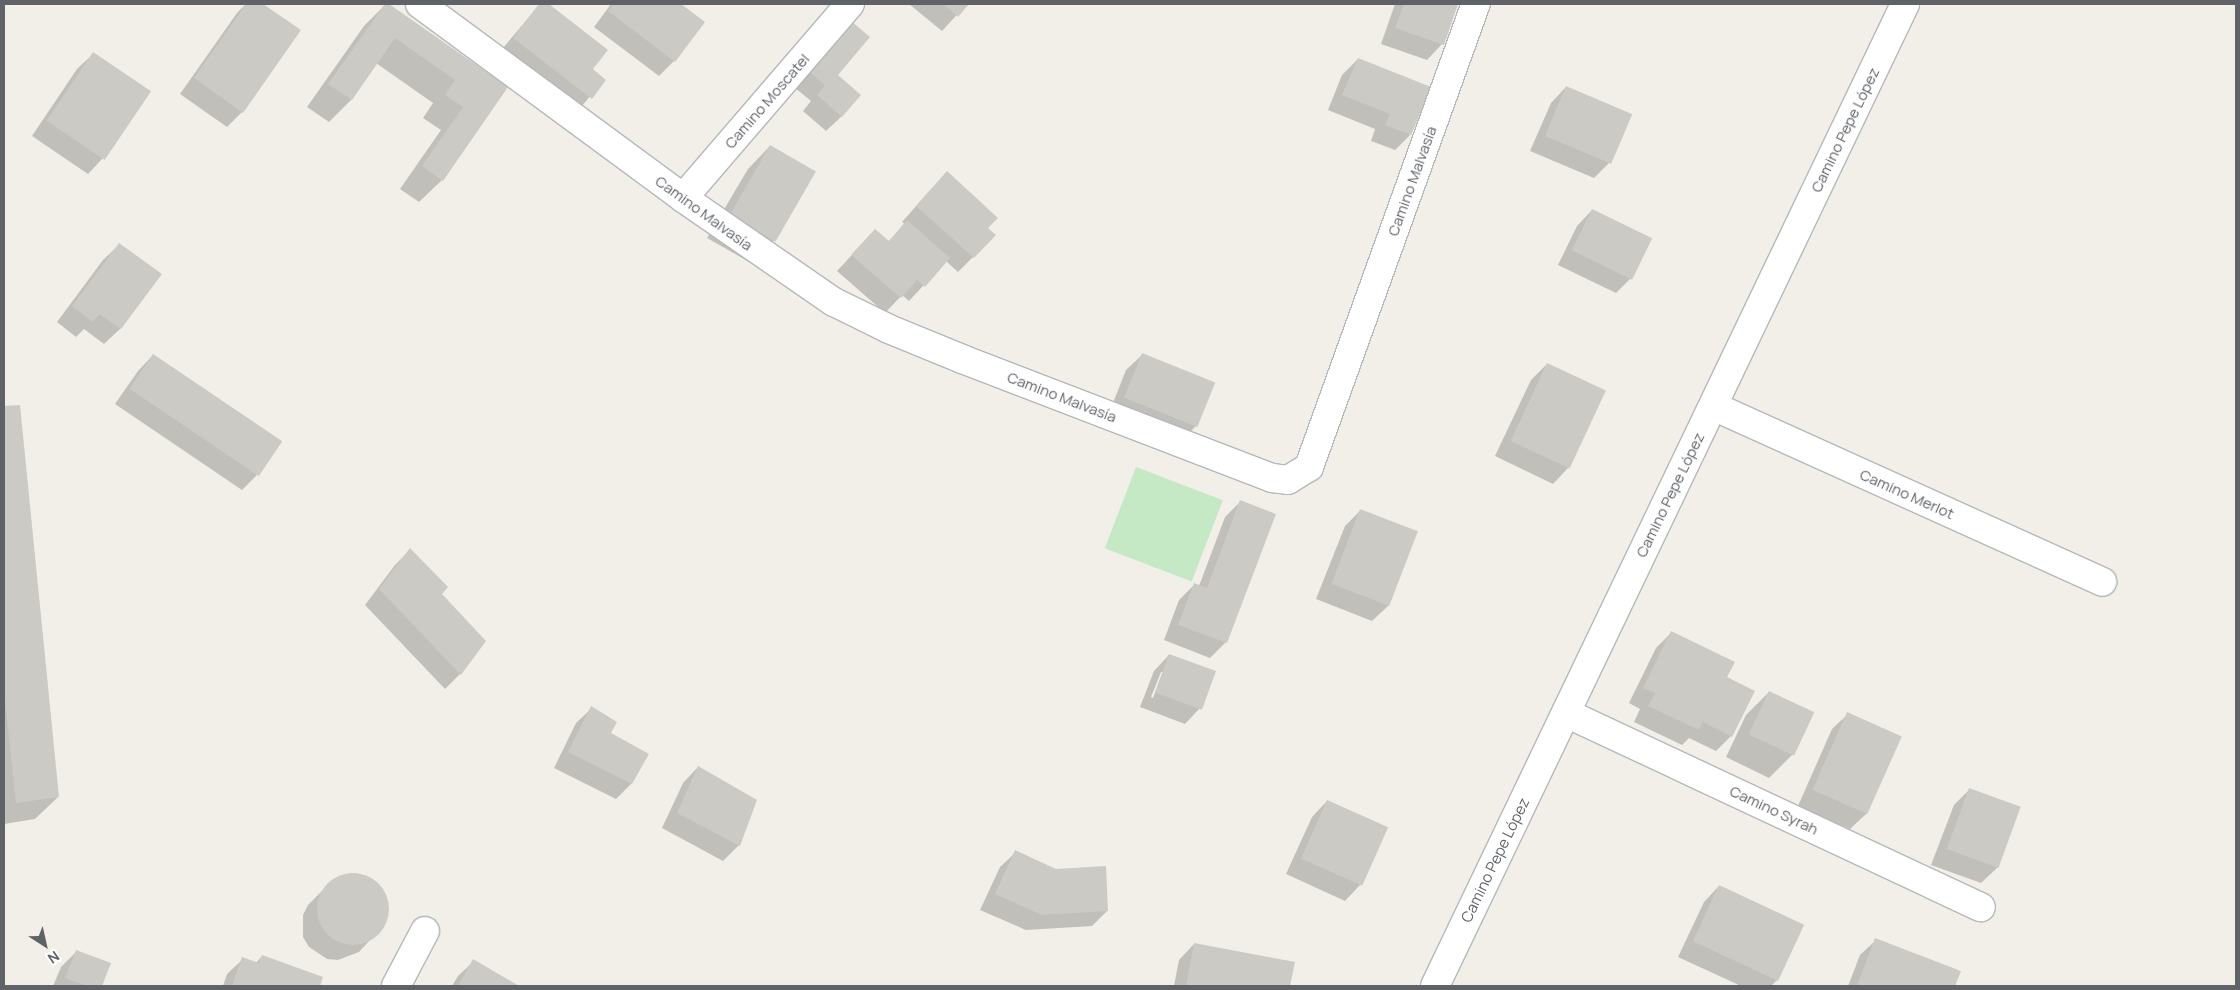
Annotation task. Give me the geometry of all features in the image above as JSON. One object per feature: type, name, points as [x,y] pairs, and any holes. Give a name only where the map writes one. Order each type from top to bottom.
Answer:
[{"type":"street","name":"Camino Malvasía","points":[[420,4],[683,198],[834,302],[889,329],[1272,478],[1288,480],[1309,467],[1476,4]]},
{"type":"street","name":"Camino Moscatel","points":[[683,198],[850,4]]},
{"type":"street","name":"Camino Pepe López","points":[[1435,986],[1905,4]]},
{"type":"street","name":"Camino Merlot","points":[[1712,406],[2102,582]]},
{"type":"street","name":"Camino Syrah","points":[[1566,713],[1982,907]]},
{"type":"street","points":[[396,986],[425,931]]},
{"type":"green space","points":[[1136,467],[1223,500],[1192,582],[1105,548]]},
{"type":"building","points":[[246,4],[263,4],[301,30],[243,113],[194,78]]},
{"type":"building","points":[[385,4],[389,4],[508,87],[443,181],[422,166],[463,107],[445,95],[455,80],[395,38],[352,100],[328,84]]},
{"type":"building","points":[[539,4],[549,4],[608,50],[593,69],[606,80],[592,99],[513,38]]},
{"type":"building","points":[[614,4],[681,4],[705,22],[675,62],[608,11]]},
{"type":"building","points":[[943,4],[969,4],[958,17]]},
{"type":"building","points":[[1404,4],[1458,4],[1444,45],[1395,28]]},
{"type":"building","points":[[851,21],[870,37],[838,75],[861,95],[842,117],[817,95],[825,85],[808,71]]},
{"type":"building","points":[[93,52],[151,91],[105,160],[47,121]]},
{"type":"building","points":[[1358,58],[1431,87],[1411,135],[1385,125],[1390,114],[1342,95]]},
{"type":"building","points":[[1566,86],[1632,114],[1611,164],[1545,136]]},
{"type":"building","points":[[770,145],[816,172],[775,242],[730,215]]},
{"type":"building","points":[[947,171],[998,218],[988,228],[996,235],[974,258],[916,206]]},
{"type":"building","points":[[1592,209],[1652,238],[1632,280],[1572,250]]},
{"type":"building","points":[[907,220],[950,258],[925,287],[917,280],[901,298],[851,255],[875,229],[889,241]]},
{"type":"building","points":[[119,243],[162,274],[121,329],[99,314],[93,322],[72,306]]},
{"type":"building","points":[[1142,353],[1215,383],[1197,427],[1124,398]]},
{"type":"building","points":[[153,354],[282,441],[259,476],[130,389]]},
{"type":"building","points":[[1547,363],[1606,390],[1570,468],[1511,441]]},
{"type":"building","points":[[20,405],[59,797],[16,803],[4,690],[4,406]]},
{"type":"building","points":[[1240,500],[1276,514],[1227,643],[1178,625],[1194,583],[1207,588]]},
{"type":"building","points":[[1360,509],[1418,531],[1389,606],[1331,584]]},
{"type":"building","points":[[410,548],[448,587],[442,594],[486,641],[461,675],[379,589]]},
{"type":"building","points":[[1671,631],[1735,662],[1727,677],[1755,691],[1732,737],[1703,722],[1699,730],[1648,706],[1655,693],[1643,688]]},
{"type":"building","points":[[1169,654],[1216,671],[1202,710],[1155,693]]},
{"type":"building","points":[[1769,691],[1814,712],[1794,756],[1749,735]]},
{"type":"building","points":[[591,706],[617,722],[611,733],[649,754],[632,784],[568,752]]},
{"type":"building","points":[[1847,712],[1902,736],[1867,814],[1812,790]]},
{"type":"building","points":[[698,766],[757,800],[740,846],[677,813]]},
{"type":"building","points":[[1969,788],[2021,807],[1998,868],[1947,849]]},
{"type":"building","points":[[1327,800],[1388,827],[1362,886],[1301,858]]},
{"type":"building","points":[[1015,850],[1056,869],[1106,866],[1108,911],[1042,915],[995,894]]},
{"type":"building","points":[[353,873],[367,876],[379,883],[386,895],[389,909],[386,923],[379,935],[367,942],[353,945],[339,942],[327,935],[320,923],[317,909],[320,895],[327,883],[339,876]]},
{"type":"building","points":[[1719,885],[1804,925],[1778,981],[1693,941]]},
{"type":"building","points":[[1875,938],[1961,971],[1955,986],[1857,986]]},
{"type":"building","points":[[1194,943],[1295,962],[1290,986],[1186,986]]},
{"type":"building","points":[[76,950],[111,963],[102,986],[87,986],[65,978]]},
{"type":"building","points":[[262,955],[323,977],[320,986],[232,986],[242,957],[259,963]]},
{"type":"building","points":[[473,959],[519,986],[458,986]]}]
